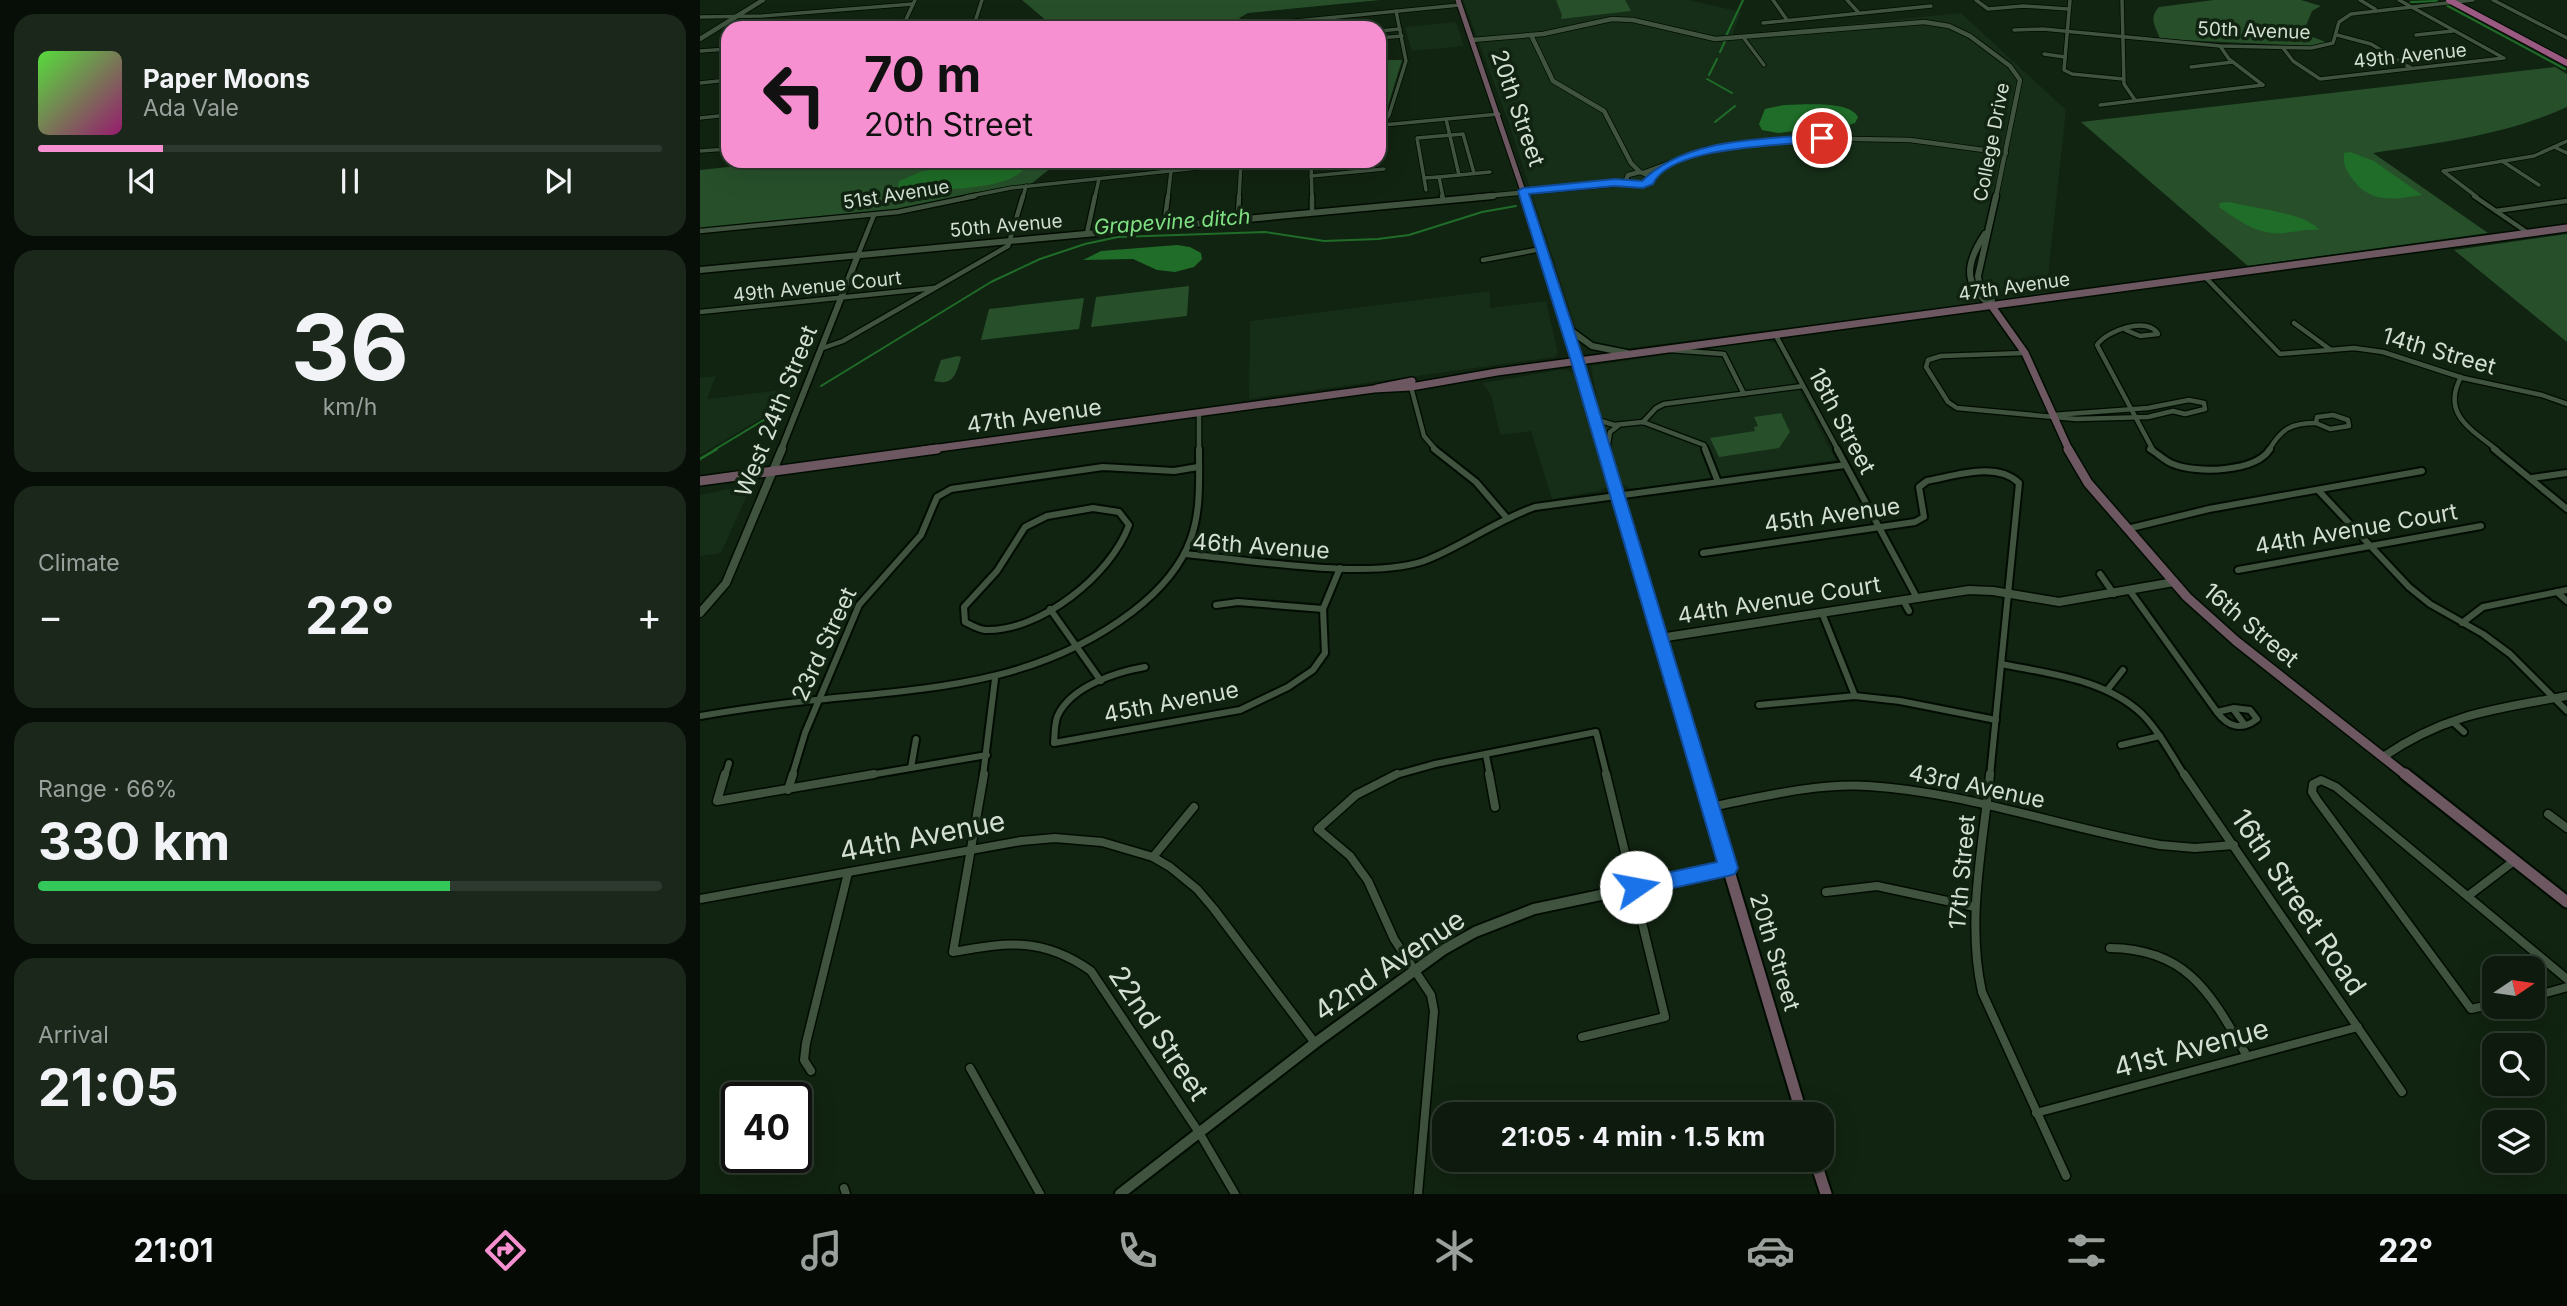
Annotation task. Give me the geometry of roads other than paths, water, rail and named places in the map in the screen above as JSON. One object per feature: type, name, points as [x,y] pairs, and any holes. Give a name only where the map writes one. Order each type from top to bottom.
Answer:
[{"type":"main road","points":[[2451,1],[2567,63]]},
{"type":"main road","name":"20th Street","points":[[1459,3],[1499,114],[1595,419],[1798,1102]]},
{"type":"main road","name":"47th Avenue","points":[[700,481],[1374,389],[1411,387],[1577,361],[2567,228]]},
{"type":"main road","name":"16th Street","points":[[1991,305],[2025,353],[2079,469],[2174,582],[2216,624],[2567,902]]},
{"type":"main road","name":"47th Avenue","points":[[1374,389],[1388,384],[1452,375],[1465,377]]},
{"type":"main road","points":[[1819,1172],[1826,1194]]},
{"type":"street","points":[[729,21],[763,0]]},
{"type":"street","points":[[975,21],[982,0]]},
{"type":"street","points":[[1773,0],[1787,20]]},
{"type":"street","points":[[1847,0],[1859,13]]},
{"type":"street","points":[[1763,23],[1931,6],[1924,0]]},
{"type":"street","points":[[1976,0],[1988,9],[2023,5],[2068,9]]},
{"type":"street","points":[[2070,0],[2066,72],[2123,79]]},
{"type":"street","points":[[2122,0],[2123,79],[2125,90],[2135,100]]},
{"type":"street","points":[[2360,0],[2375,9]]},
{"type":"street","points":[[2399,0],[2455,31]]},
{"type":"street","name":"50th Avenue","points":[[2014,30],[2067,31],[2220,46],[2323,47],[2333,43],[2339,22],[2346,16],[2375,9],[2473,0]]},
{"type":"street","points":[[2493,0],[2567,38]]},
{"type":"street","points":[[700,16],[737,16],[914,2],[905,21]]},
{"type":"street","points":[[1295,21],[1459,3]]},
{"type":"street","points":[[1386,120],[1406,61],[1396,11]]},
{"type":"street","points":[[1472,40],[1553,32],[1587,21],[1621,19],[1655,25],[1692,37],[1744,37],[1764,65]]},
{"type":"street","name":"College Drive","points":[[1744,37],[1894,23],[1934,23],[1961,29],[1986,45],[2017,72],[2020,80],[2008,144],[1978,276],[1979,283],[1992,300],[1991,305]]},
{"type":"street","points":[[700,39],[721,26]]},
{"type":"street","points":[[1386,31],[1400,29]]},
{"type":"street","points":[[2416,35],[2455,31]]},
{"type":"street","name":"49th Avenue","points":[[2283,48],[2293,61],[2320,79],[2504,58],[2455,31]]},
{"type":"street","points":[[1531,35],[1549,77],[1598,105],[1631,163],[1641,173],[1651,177]]},
{"type":"street","points":[[1386,37],[1402,36]]},
{"type":"street","points":[[2337,36],[2371,44],[2412,69]]},
{"type":"street","points":[[2100,105],[2263,85],[2233,62],[2220,46]]},
{"type":"street","points":[[700,51],[721,50]]},
{"type":"street","points":[[2044,54],[2065,57]]},
{"type":"street","points":[[2191,67],[2233,62]]},
{"type":"street","points":[[700,83],[721,81]]},
{"type":"street","points":[[1386,126],[1499,114]]},
{"type":"street","points":[[700,118],[721,116]]},
{"type":"street","points":[[1446,119],[1460,175]]},
{"type":"street","points":[[1426,190],[1416,139],[1419,136],[1463,134],[1474,173]]},
{"type":"street","points":[[1628,178],[1707,149],[1813,138],[1910,140],[2006,153]]},
{"type":"street","points":[[2528,233],[2449,178],[2443,171],[2534,156],[2567,141]]},
{"type":"street","points":[[1989,150],[2008,144]]},
{"type":"street","points":[[2554,147],[2567,153]]},
{"type":"street","points":[[700,152],[721,150]]},
{"type":"street","points":[[1989,150],[2004,161]]},
{"type":"street","points":[[2502,161],[2539,185]]},
{"type":"street","points":[[1628,178],[1631,163]]},
{"type":"street","points":[[1628,178],[1645,184],[1663,167]]},
{"type":"street","name":"51st Avenue","points":[[700,231],[874,215],[1026,186],[1197,168]]},
{"type":"street","points":[[1238,219],[1241,168]]},
{"type":"street","points":[[1311,168],[1312,212]]},
{"type":"street","points":[[1311,176],[1384,169]]},
{"type":"street","points":[[1164,226],[1171,171]]},
{"type":"street","points":[[1424,178],[1490,172]]},
{"type":"street","points":[[1439,177],[1443,199]]},
{"type":"street","name":"50th Avenue","points":[[700,270],[1312,212],[1628,178]]},
{"type":"street","points":[[1087,233],[1098,179]]},
{"type":"street","points":[[822,348],[843,341],[1008,246],[1026,186]]},
{"type":"street","points":[[2496,211],[2567,201]]},
{"type":"street","name":"West 24th Street","points":[[700,613],[726,583],[874,215]]},
{"type":"street","name":"College Drive","points":[[1987,231],[1976,246],[1968,275],[1976,293],[1991,305]]},
{"type":"street","points":[[1483,260],[1541,249]]},
{"type":"street","name":"14th Street","points":[[2206,278],[2280,354],[2355,348],[2395,353],[2461,377],[2530,391],[2567,404]]},
{"type":"street","name":"49th Avenue Court","points":[[700,312],[936,288]]},
{"type":"street","points":[[2294,323],[2331,350]]},
{"type":"street","points":[[2126,330],[2140,336],[2158,334],[2158,331],[2146,326],[2126,330],[2104,335],[2097,345],[2149,448],[2162,459],[2182,467],[2207,471],[2257,462],[2265,457],[2284,429],[2295,423],[2316,423],[2330,429],[2349,426],[2348,420],[2340,416],[2317,418],[2316,423]]},
{"type":"street","points":[[1566,327],[1592,346],[1633,354]]},
{"type":"street","name":"18th Street","points":[[1775,334],[1917,598]]},
{"type":"street","points":[[1738,340],[1726,346],[1724,354],[1744,394]]},
{"type":"street","points":[[1668,349],[1687,352],[1714,350],[1724,354]]},
{"type":"street","points":[[2025,353],[1941,356],[1928,360],[1926,368],[1948,402],[1957,408],[2076,419],[2173,411],[2185,414],[2205,409],[2204,403],[2190,399],[2130,414]]},
{"type":"street","points":[[2461,377],[2453,394],[2452,405],[2460,420],[2567,509]]},
{"type":"street","points":[[1643,422],[1660,405],[1803,386]]},
{"type":"street","points":[[1411,387],[1424,436],[1436,451],[1476,482],[1506,517]]},
{"type":"street","points":[[2167,405],[2173,411]]},
{"type":"street","points":[[1184,554],[1197,514],[1199,413]]},
{"type":"street","points":[[1595,419],[1619,425]]},
{"type":"street","points":[[1607,460],[1607,440],[1613,428],[1643,422],[1703,445],[1718,482]]},
{"type":"street","name":"46th Avenue","points":[[700,716],[818,699],[951,687],[995,679],[1041,664],[1077,648],[1113,626],[1148,599],[1184,554],[1340,568],[1388,569],[1428,560],[1506,517],[1535,507],[1845,464]]},
{"type":"street","name":"23rd Street","points":[[788,790],[804,733],[859,605],[868,591],[922,534],[933,499],[938,493],[1103,467],[1174,471],[1198,467]]},
{"type":"street","name":"45th Avenue","points":[[1703,553],[1915,522],[1924,517],[1919,487],[1927,481],[1993,471],[2011,474]]},
{"type":"street","points":[[2127,529],[2208,509],[2422,471]]},
{"type":"street","points":[[2532,478],[2567,473]]},
{"type":"street","name":"17th Street","points":[[2011,474],[2019,483],[1975,907],[1976,972],[1982,992],[2066,1176]]},
{"type":"street","points":[[2318,490],[2422,598],[2510,654],[2567,711]]},
{"type":"street","points":[[1093,508],[1113,509],[1123,514],[1128,521],[1129,530],[1115,558],[1089,584],[1050,609],[1015,624],[990,630],[975,629],[963,618],[964,607],[969,600],[997,571],[1020,533],[1034,521],[1093,508]]},
{"type":"street","name":"44th Avenue Court","points":[[2238,570],[2481,526]]},
{"type":"street","points":[[1216,605],[1238,602],[1323,609],[1340,568]]},
{"type":"street","points":[[2100,574],[2114,594]]},
{"type":"street","name":"44th Avenue Court","points":[[1660,638],[1969,590],[2009,593],[2059,602],[2174,582]]},
{"type":"street","points":[[2462,623],[2483,607],[2567,590]]},
{"type":"street","points":[[2130,591],[2217,712],[2228,724],[2245,725],[2255,722],[2255,714],[2244,708],[2217,712]]},
{"type":"street","points":[[2557,592],[2567,601]]},
{"type":"street","name":"44th Avenue Court","points":[[1903,600],[1909,611]]},
{"type":"street","points":[[1050,609],[1099,678],[1145,667]]},
{"type":"street","name":"45th Avenue","points":[[1099,678],[1064,705],[1057,716],[1054,743],[1253,706],[1305,677],[1323,659],[1326,652],[1323,609]]},
{"type":"street","points":[[1822,613],[1855,696]]},
{"type":"street","name":"16th Street Road","points":[[2002,664],[2091,682],[2131,703],[2160,736],[2402,1092]]},
{"type":"street","points":[[2108,689],[2123,670]]},
{"type":"street","name":"22nd Street","points":[[995,679],[987,755],[953,953],[1006,943],[1039,944],[1074,957],[1091,971],[1200,1135],[1235,1194]]},
{"type":"street","points":[[1759,705],[1855,696],[1900,701],[1996,720]]},
{"type":"street","points":[[2383,757],[2420,733],[2452,721],[2567,696]]},
{"type":"street","points":[[2233,709],[2245,725]]},
{"type":"street","points":[[2452,721],[2464,732]]},
{"type":"street","points":[[1418,1194],[1434,1011],[1431,995],[1394,939],[1368,881],[1350,856],[1318,829],[1353,796],[1395,773],[1596,732],[1636,887],[1665,1017],[1582,1037]]},
{"type":"street","points":[[2121,745],[2160,736]]},
{"type":"street","points":[[911,768],[916,739]]},
{"type":"street","points":[[729,763],[717,801],[987,755]]},
{"type":"street","points":[[1486,755],[1494,807]]},
{"type":"street","points":[[2482,1007],[2471,1009],[2317,800],[2312,792],[2313,784],[2322,780],[2336,787],[2567,979]]},
{"type":"street","name":"43rd Avenue","points":[[1710,807],[1842,786],[1890,788],[2178,850],[2234,845]]},
{"type":"street","points":[[1153,857],[1194,807]]},
{"type":"street","points":[[2548,814],[2567,828]]},
{"type":"street","name":"44th Avenue","points":[[700,899],[972,849],[1055,838],[1102,842],[1153,857],[1197,889],[1315,1043]]},
{"type":"street","points":[[2468,896],[2514,861]]},
{"type":"street","name":"42nd Avenue","points":[[1120,1194],[1200,1135],[1315,1043],[1443,950],[1503,920],[1534,909],[1728,868]]},
{"type":"street","points":[[811,1071],[804,1060],[806,1043],[848,873]]},
{"type":"street","points":[[1826,892],[1877,886],[1975,907]]},
{"type":"street","points":[[2110,948],[2134,946],[2169,959],[2185,970],[2211,996],[2247,1056]]},
{"type":"street","points":[[2545,993],[2567,987]]},
{"type":"street","name":"41st Avenue","points":[[2036,1113],[2358,1027]]},
{"type":"street","points":[[970,1068],[1040,1194]]},
{"type":"waterway","name":"Grapevine ditch","points":[[1726,36],[1743,0]]},
{"type":"waterway","points":[[2411,2],[2437,1]]},
{"type":"waterway","points":[[2446,5],[2565,69]]},
{"type":"waterway","name":"Grapevine ditch","points":[[1720,52],[1725,41]]},
{"type":"waterway","name":"Grapevine ditch","points":[[1709,75],[1717,59]]},
{"type":"waterway","name":"Grapevine ditch","points":[[1707,79],[1732,93]]},
{"type":"waterway","name":"Grapevine ditch","points":[[1715,122],[1735,106]]},
{"type":"waterway","name":"Grapevine ditch","points":[[821,386],[991,282],[1040,259],[1085,244],[1118,237],[1265,232],[1324,241],[1378,239],[1409,235],[1482,212],[1516,206]]},
{"type":"waterway","name":"Grapevine ditch","points":[[714,450],[782,409]]},
{"type":"waterway","name":"Grapevine ditch","points":[[700,459],[717,449]]}]
